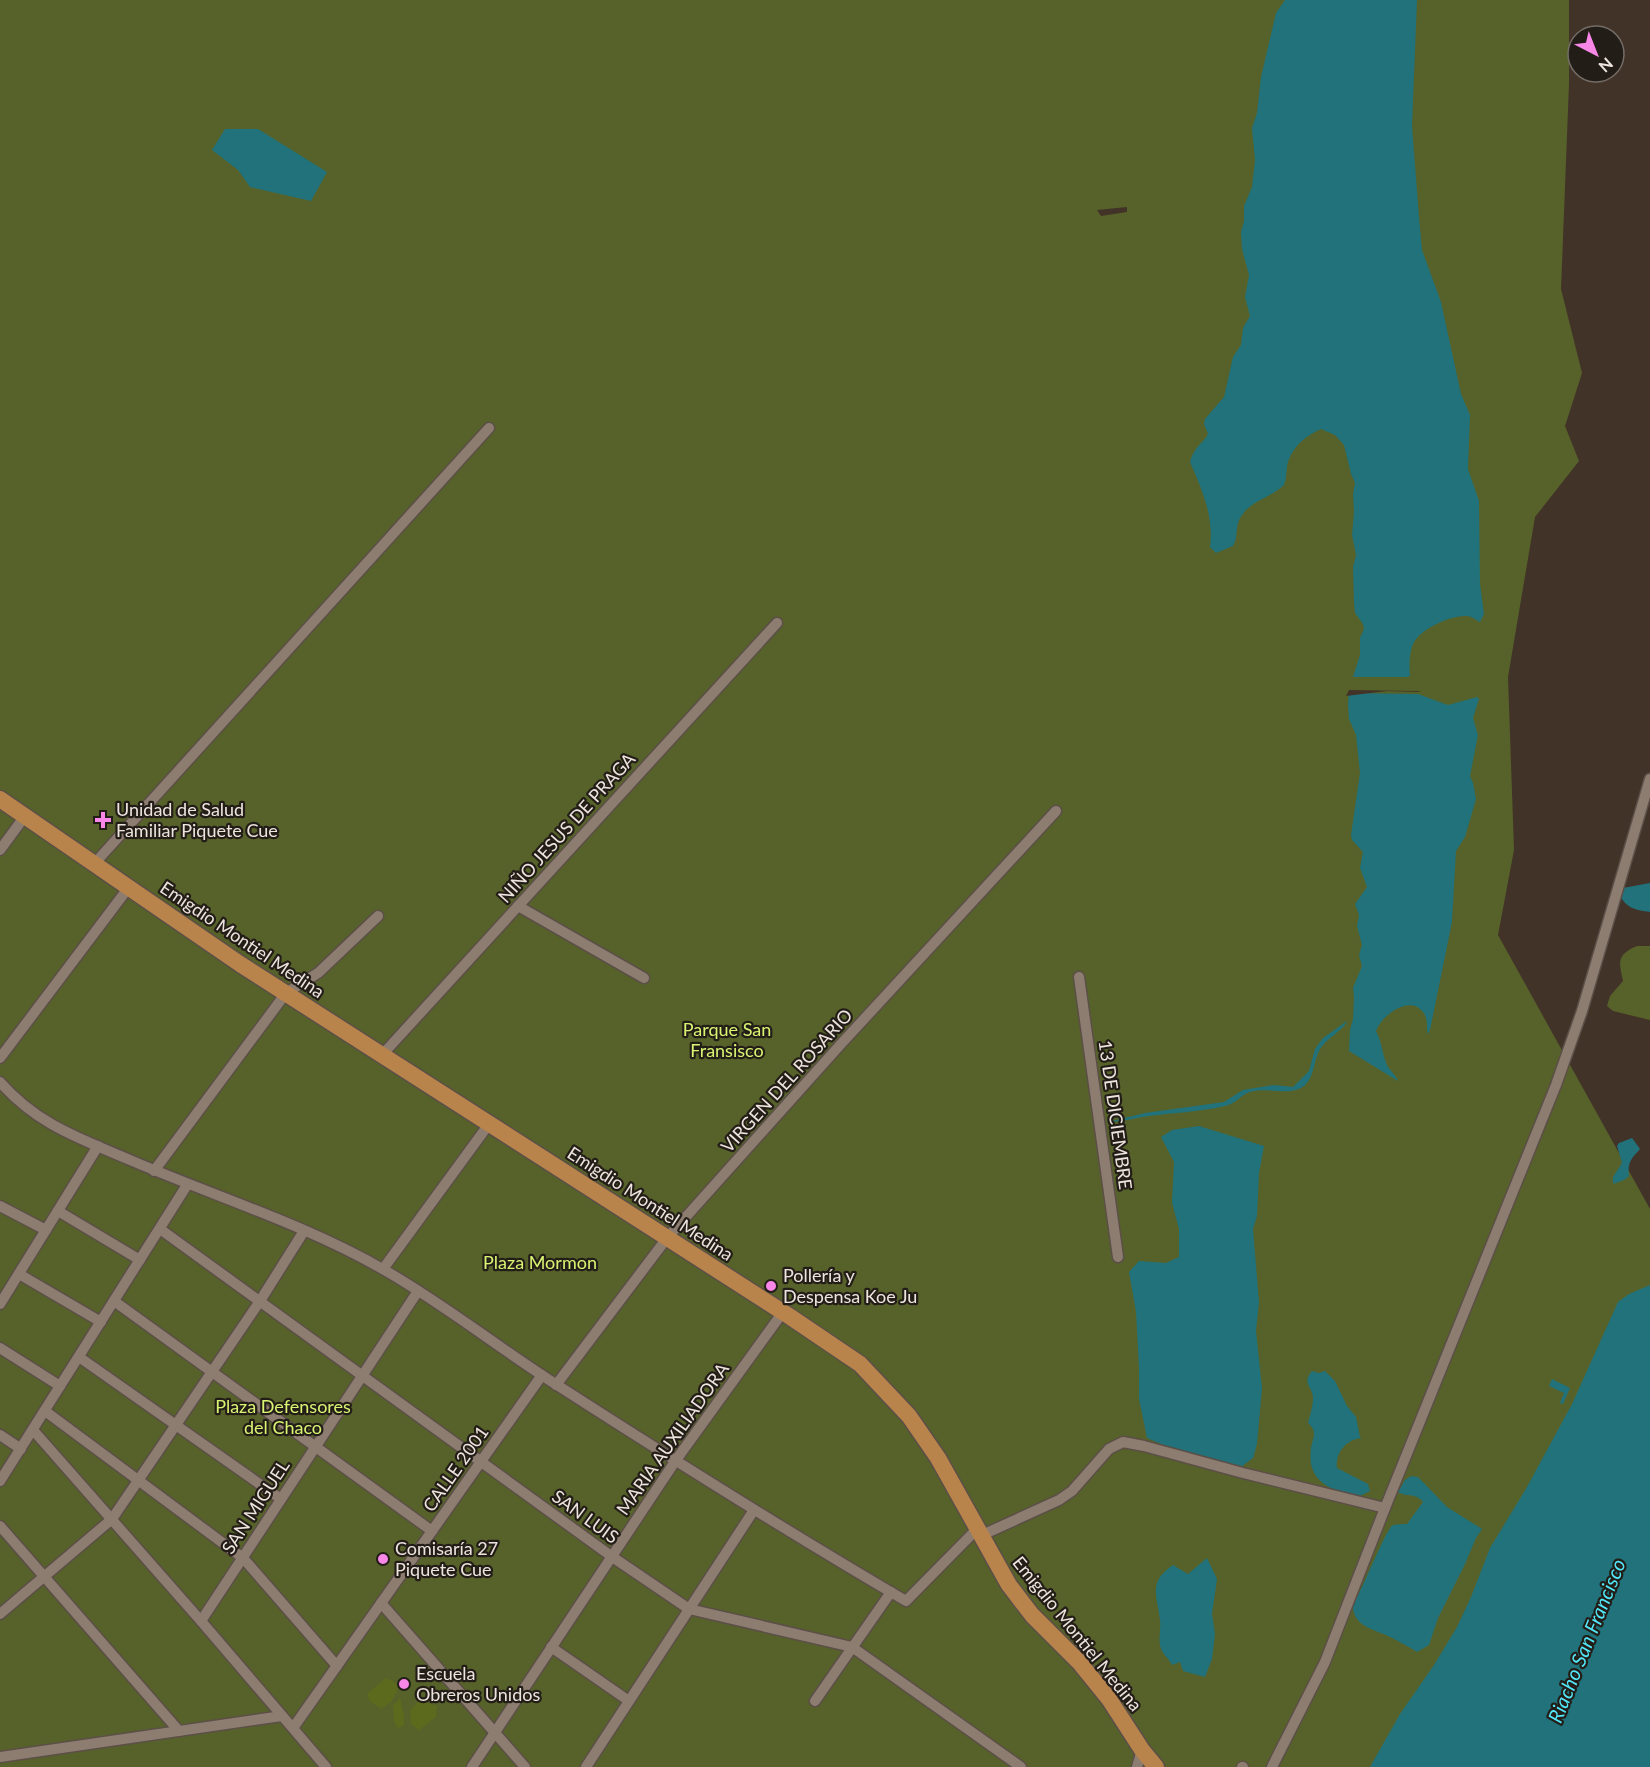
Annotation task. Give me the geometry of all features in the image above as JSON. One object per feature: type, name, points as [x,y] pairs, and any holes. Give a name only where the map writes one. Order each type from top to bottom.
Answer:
[{"type":"main road","name":"Emigdio Montiel Medina","points":[[0,799],[286,993],[783,1312],[860,1364],[894,1398],[926,1439],[1009,1586],[1032,1615],[1079,1662],[1109,1699],[1142,1750],[1156,1767]]},
{"type":"street","points":[[94,864],[489,429]]},
{"type":"street","name":"NIÑO JESUS DE PRAGA","points":[[382,1055],[777,623]]},
{"type":"street","points":[[1272,1767],[1325,1662],[1556,1085],[1583,1008],[1650,779]]},
{"type":"street","name":"VIRGEN DEL ROSARIO","points":[[556,1385],[667,1238],[1056,811]]},
{"type":"street","points":[[0,850],[25,816]]},
{"type":"street","points":[[0,1058],[129,887]]},
{"type":"street","points":[[518,906],[644,978]]},
{"type":"street","points":[[154,1171],[286,993],[318,973],[378,916]]},
{"type":"street","name":"13 DE DICIEMBRE","points":[[1079,977],[1118,1257]]},
{"type":"street","points":[[0,1082],[27,1110],[42,1120],[187,1185],[304,1231],[382,1269],[556,1385],[889,1595],[906,1601],[978,1532],[1059,1500],[1072,1491],[1109,1449],[1123,1443],[1144,1446],[1385,1508]]},
{"type":"street","points":[[382,1269],[489,1124]]},
{"type":"street","points":[[0,1304],[98,1146]]},
{"type":"street","points":[[0,1481],[187,1185]]},
{"type":"street","points":[[0,1206],[46,1230]]},
{"type":"street","points":[[58,1211],[140,1260]]},
{"type":"street","name":"SAN LUIS","points":[[160,1229],[611,1556],[689,1609],[852,1647],[1021,1767]]},
{"type":"street","points":[[0,1614],[112,1519],[260,1301],[304,1231]]},
{"type":"street","points":[[19,1274],[101,1322]]},
{"type":"street","name":"SAN MIGUEL","points":[[201,1621],[418,1291]]},
{"type":"street","points":[[114,1301],[432,1531]]},
{"type":"street","name":"MARIA AUXILIADORA","points":[[472,1767],[676,1460],[783,1312]]},
{"type":"street","points":[[0,1348],[60,1386]]},
{"type":"street","points":[[79,1357],[281,1500]]},
{"type":"street","name":"CALLE 2001","points":[[293,1728],[542,1375]]},
{"type":"street","points":[[45,1411],[243,1558],[337,1666]]},
{"type":"street","points":[[33,1430],[326,1767]]},
{"type":"street","points":[[0,1435],[21,1449]]},
{"type":"street","points":[[586,1767],[754,1510]]},
{"type":"street","points":[[0,1526],[179,1731]]},
{"type":"street","points":[[815,1701],[889,1595]]},
{"type":"street","points":[[381,1603],[525,1767]]},
{"type":"street","points":[[551,1647],[630,1701]]},
{"type":"street","points":[[0,1757],[282,1716]]},
{"type":"street","points":[[1137,1767],[1142,1750]]},
{"type":"green space","name":"Parque San Fransisco","points":[[0,0],[1569,0],[1569,24],[1566,24],[1566,84],[1569,84],[1561,289],[1582,373],[1565,426],[1579,461],[1535,517],[1508,677],[1514,850],[1498,935],[1650,1209],[1650,1512],[1453,1767],[0,1767]],"holes":[[[1127,207],[1127,212],[1101,216],[1097,210]]]},
{"type":"green space","points":[[1637,946],[1650,946],[1650,1020],[1613,1011],[1607,1006],[1610,996],[1623,981],[1620,964],[1622,956]]},
{"type":"green space","points":[[386,1678],[396,1683],[398,1688],[392,1701],[381,1709],[370,1701],[367,1694]]},
{"type":"green space","points":[[400,1698],[404,1725],[398,1728],[394,1722],[393,1706]]},
{"type":"green space","points":[[419,1700],[437,1706],[436,1717],[419,1730],[411,1724],[410,1711]]},
{"type":"water","points":[[1285,0],[1417,0],[1412,126],[1422,250],[1441,302],[1461,394],[1470,415],[1468,469],[1479,501],[1480,584],[1484,614],[1480,622],[1469,616],[1454,617],[1426,630],[1416,639],[1412,647],[1410,676],[1408,677],[1353,677],[1360,655],[1360,638],[1364,629],[1355,613],[1354,602],[1353,567],[1356,555],[1352,535],[1355,483],[1344,445],[1335,435],[1321,429],[1301,442],[1290,456],[1284,485],[1246,510],[1238,523],[1233,546],[1216,553],[1210,547],[1209,514],[1190,462],[1194,452],[1208,434],[1204,424],[1205,419],[1224,397],[1233,357],[1241,345],[1243,328],[1250,316],[1245,297],[1249,275],[1242,249],[1241,232],[1244,206],[1252,187],[1255,160],[1252,128],[1257,113],[1261,77],[1276,13]]},
{"type":"water","points":[[225,129],[258,129],[327,172],[311,201],[250,187],[238,170],[212,150]]},
{"type":"water","points":[[1349,693],[1418,694],[1448,705],[1477,697],[1479,699],[1473,718],[1478,735],[1470,776],[1476,799],[1465,837],[1456,851],[1452,922],[1430,1030],[1427,1034],[1424,1013],[1410,1005],[1396,1009],[1389,1014],[1376,1031],[1387,1065],[1398,1081],[1349,1051],[1353,1019],[1353,988],[1362,966],[1359,955],[1362,945],[1357,926],[1359,915],[1355,904],[1367,887],[1360,868],[1363,852],[1352,840],[1351,835],[1360,773],[1356,735],[1349,719]]},
{"type":"water","points":[[1650,883],[1650,912],[1631,907],[1624,902],[1619,893],[1623,888]]},
{"type":"water","points":[[1347,1021],[1319,1051],[1311,1076],[1301,1088],[1289,1091],[1254,1091],[1223,1106],[1108,1122],[1145,1113],[1224,1102],[1243,1090],[1274,1085],[1293,1087],[1309,1071],[1315,1049],[1323,1038]]},
{"type":"water","points":[[1199,1126],[1264,1146],[1259,1173],[1257,1216],[1253,1229],[1259,1302],[1256,1331],[1262,1388],[1257,1444],[1253,1458],[1241,1467],[1226,1468],[1147,1438],[1139,1399],[1136,1312],[1129,1272],[1139,1261],[1166,1263],[1179,1257],[1179,1229],[1172,1203],[1174,1162],[1161,1137],[1172,1130]]},
{"type":"water","points":[[1632,1138],[1640,1149],[1629,1164],[1629,1176],[1613,1184],[1613,1177],[1622,1163],[1617,1146]]},
{"type":"water","name":"Riacho San Francisco","points":[[1650,1285],[1650,1767],[1370,1767],[1400,1714],[1457,1627],[1490,1548],[1527,1487],[1572,1404],[1618,1302],[1629,1294]]},
{"type":"water","points":[[1312,1371],[1319,1373],[1325,1371],[1335,1381],[1347,1406],[1356,1417],[1362,1438],[1351,1441],[1343,1447],[1338,1457],[1337,1468],[1368,1484],[1370,1491],[1358,1497],[1322,1483],[1312,1469],[1310,1460],[1314,1432],[1308,1423],[1313,1394],[1307,1382]]},
{"type":"water","points":[[1552,1379],[1570,1388],[1563,1404],[1560,1403],[1564,1393],[1549,1386]]},
{"type":"water","points":[[1411,1476],[1418,1477],[1447,1507],[1482,1529],[1438,1618],[1429,1645],[1417,1652],[1364,1626],[1356,1617],[1353,1604],[1390,1529],[1393,1525],[1407,1524],[1423,1502],[1417,1497],[1398,1492],[1405,1480]]},
{"type":"water","points":[[1207,1558],[1217,1579],[1212,1614],[1215,1634],[1212,1659],[1205,1677],[1183,1671],[1180,1662],[1172,1665],[1162,1651],[1156,1589],[1160,1577],[1173,1565],[1188,1574]]},
{"type":"pier","points":[[1349,690],[1418,691],[1421,692],[1387,691],[1346,696]]},
{"type":"place","name":"Unidad de Salud Familiar Piquete Cue","points":[[103,820]]},
{"type":"place","name":"Pollería y Despensa Koe Ju","points":[[771,1286]]},
{"type":"place","name":"Comisaría 27 Piquete Cue","points":[[383,1559]]},
{"type":"place","name":"Escuela Obreros Unidos","points":[[404,1684]]},
{"type":"park label","name":"Plaza Mormon","points":[[540,1263]]},
{"type":"park label","name":"Plaza Defensores del Chaco","points":[[283,1417]]}]
